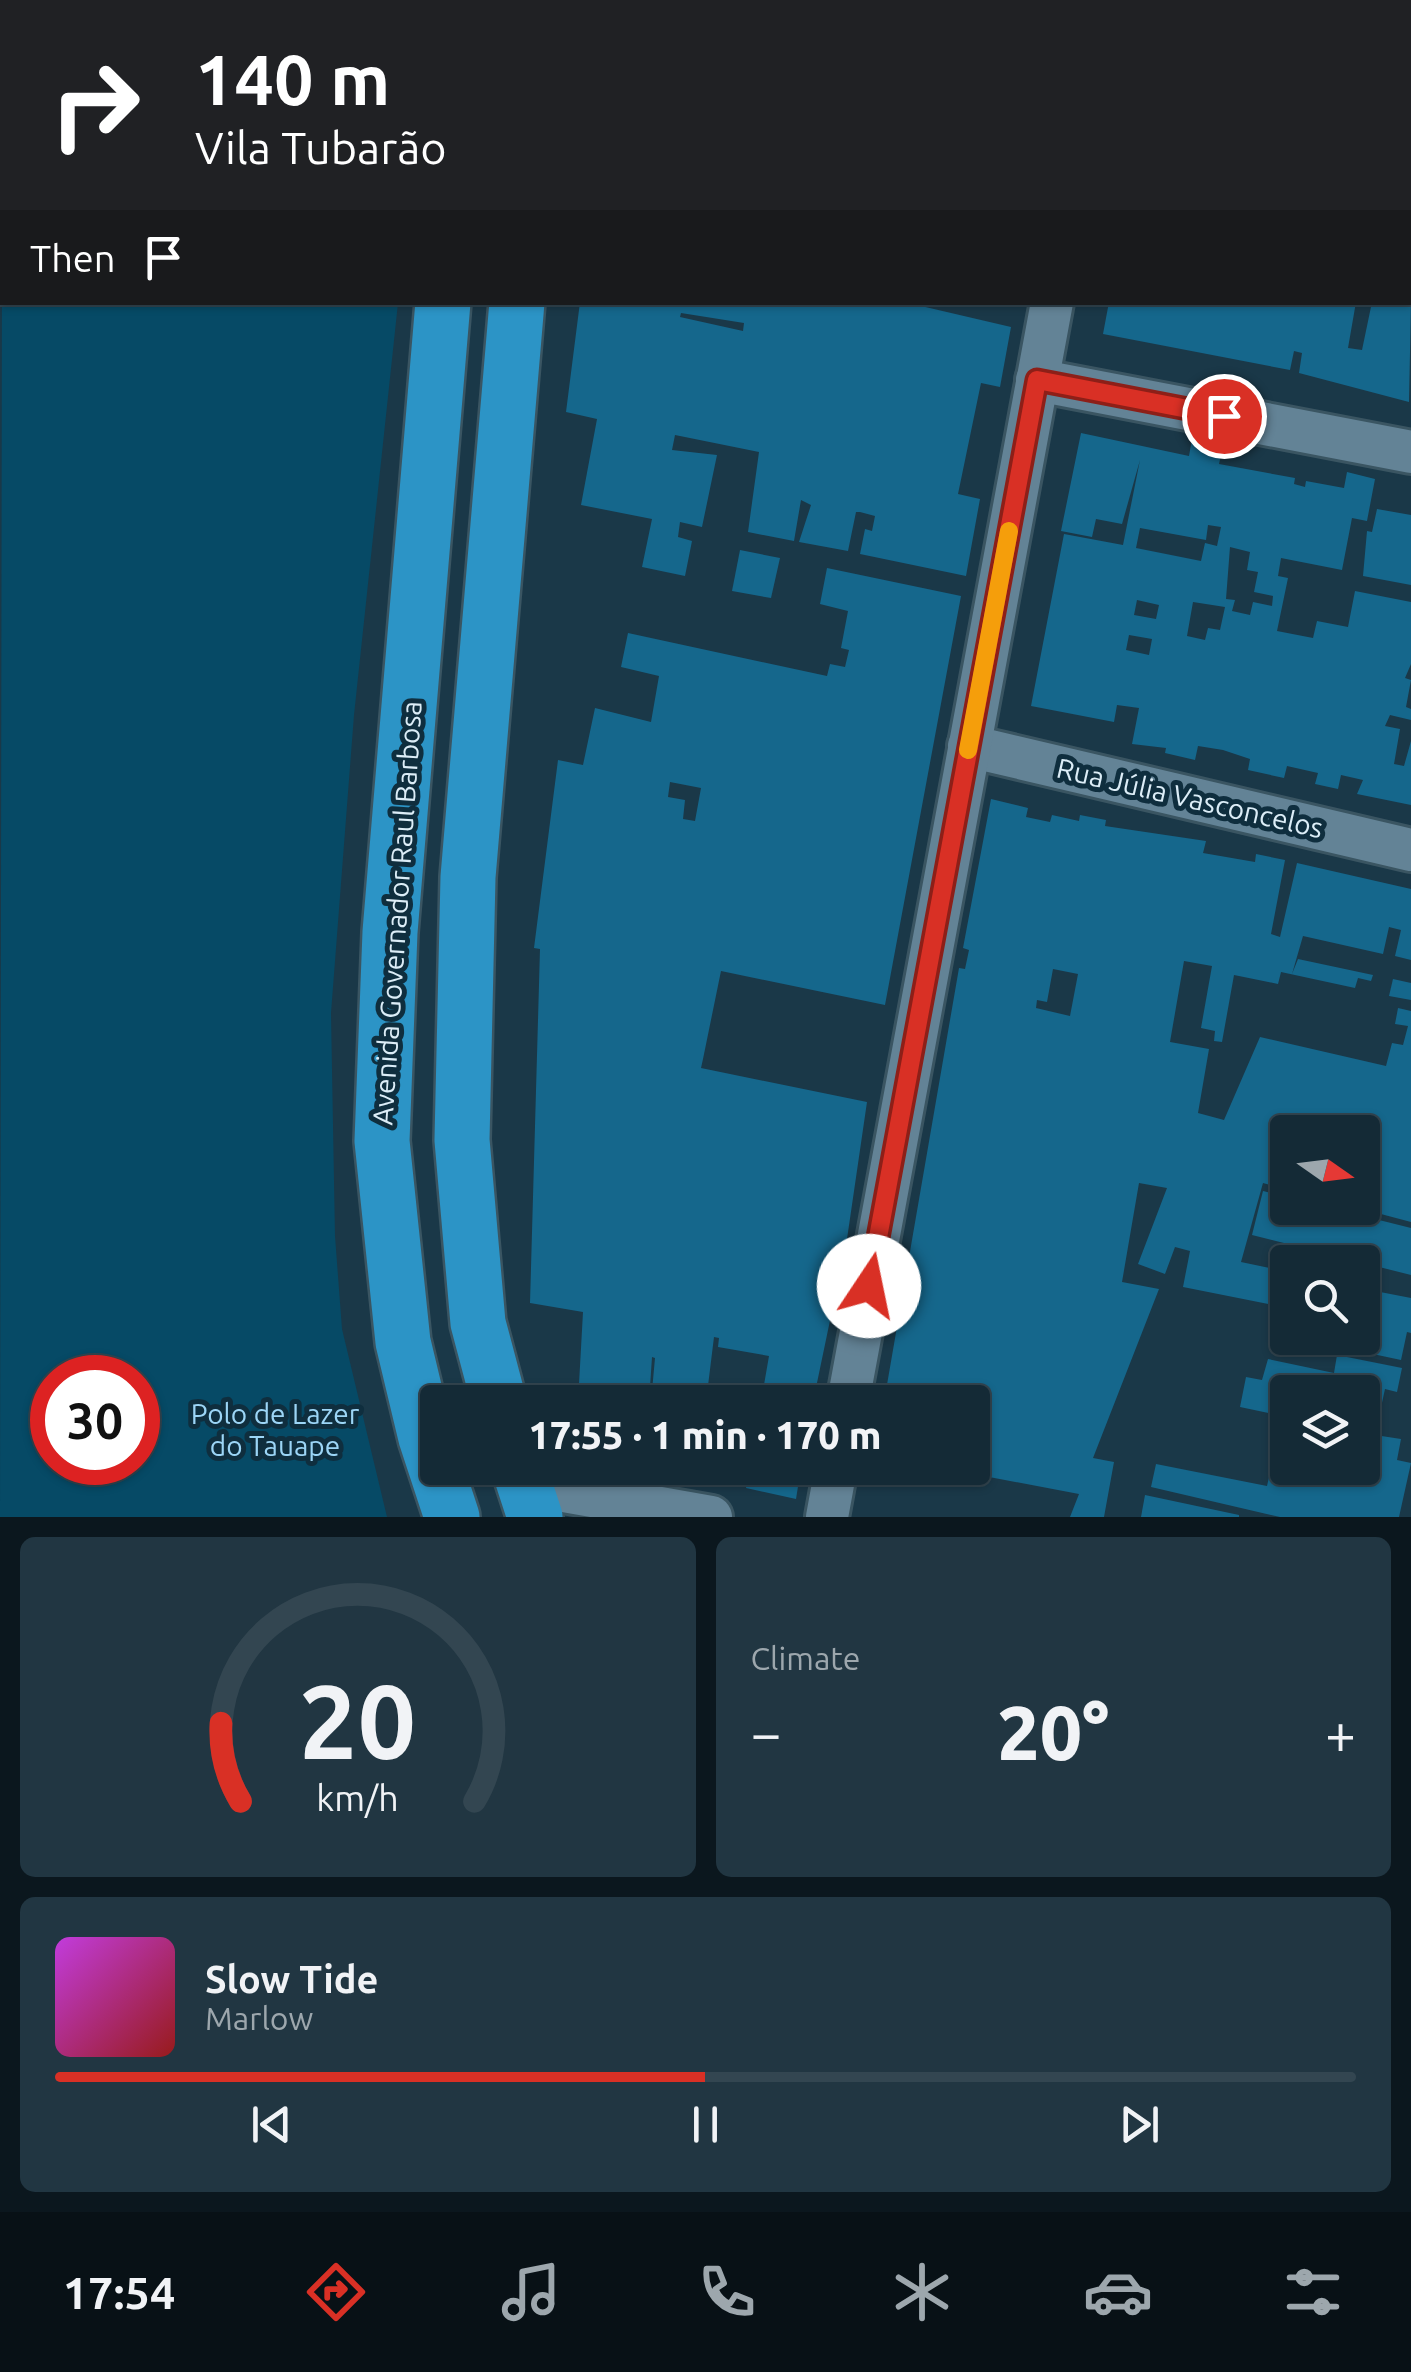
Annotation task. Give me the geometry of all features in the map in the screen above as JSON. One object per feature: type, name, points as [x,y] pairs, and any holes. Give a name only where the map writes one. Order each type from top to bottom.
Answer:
[{"type":"highway","name":"Avenida Governador Raul Barbosa","points":[[443,305],[390,932],[382,1141],[404,1342],[426,1438],[452,1517]]},
{"type":"highway","points":[[494,1385],[478,1323],[462,1140],[468,877],[518,305]]},
{"type":"street","points":[[851,1385],[1051,305]]},
{"type":"street","points":[[1037,380],[1411,452]]},
{"type":"street","name":"Rua Júlia Vasconcelos","points":[[968,746],[1411,850]]},
{"type":"street","points":[[827,1517],[833,1485]]},
{"type":"street","points":[[526,1490],[711,1517]]},
{"type":"green space","name":"Polo de Lazer do Tauape","points":[[2,305],[398,305],[354,715],[331,1013],[335,1236],[342,1329],[387,1517],[0,1517]]},
{"type":"building","points":[[580,305],[917,305],[1011,327],[1000,387],[981,383],[958,494],[980,499],[966,576],[860,554],[865,529],[872,531],[875,516],[860,512],[856,512],[848,551],[799,542],[811,505],[801,500],[794,541],[748,532],[759,452],[675,435],[672,450],[717,455],[702,527],[680,522],[678,537],[692,541],[685,576],[642,567],[652,519],[581,505],[597,419],[566,412]],"holes":[[[681,313],[744,323],[743,331],[680,317]]]},
{"type":"building","points":[[1108,305],[1355,305],[1348,348],[1362,350],[1371,305],[1411,305],[1409,402],[1299,373],[1302,353],[1294,351],[1290,370],[1103,334]]},
{"type":"building","points":[[1081,433],[1189,456],[1192,439],[1223,446],[1219,464],[1295,478],[1294,484],[1305,487],[1306,481],[1344,488],[1347,472],[1375,479],[1367,521],[1352,518],[1342,570],[1281,558],[1278,576],[1288,578],[1277,631],[1313,638],[1317,621],[1348,627],[1355,591],[1411,602],[1411,664],[1405,678],[1411,680],[1406,707],[1411,709],[1411,720],[1390,715],[1385,726],[1400,729],[1394,764],[1404,766],[1411,741],[1411,805],[1357,794],[1363,780],[1341,775],[1338,789],[1315,784],[1318,773],[1287,766],[1284,778],[1248,770],[1250,759],[1223,750],[1198,746],[1195,760],[1165,753],[1166,748],[1132,744],[1139,708],[1117,705],[1114,722],[1031,706],[1064,534],[1123,545],[1140,460],[1122,524],[1096,519],[1092,537],[1061,531]],"holes":[[[1208,525],[1221,527],[1217,546],[1205,543],[1201,561],[1136,548],[1140,528],[1206,540]],[[1230,547],[1250,552],[1247,570],[1258,572],[1254,592],[1273,596],[1272,606],[1253,602],[1250,615],[1232,611],[1235,600],[1226,599]],[[1137,600],[1159,605],[1156,619],[1134,615]],[[1193,602],[1225,607],[1220,630],[1208,628],[1205,640],[1187,636]],[[1129,635],[1152,639],[1149,655],[1126,650]]]},
{"type":"building","points":[[1377,509],[1411,515],[1411,585],[1363,576],[1367,531],[1372,532]]},
{"type":"building","points":[[740,550],[780,558],[771,598],[732,591]]},
{"type":"building","points":[[827,568],[961,596],[885,1005],[721,971],[701,1068],[867,1102],[847,1239],[817,1385],[764,1385],[769,1356],[718,1347],[719,1338],[714,1337],[708,1385],[653,1385],[652,1357],[650,1385],[579,1385],[583,1312],[530,1303],[540,949],[534,948],[558,760],[583,765],[595,708],[651,722],[659,676],[621,667],[628,633],[827,676],[830,664],[845,667],[849,650],[841,648],[848,611],[820,604]],"holes":[[[670,782],[701,788],[695,821],[683,819],[685,800],[668,797]]]},
{"type":"building","points":[[991,799],[1028,808],[1026,817],[1050,822],[1052,815],[1079,821],[1080,815],[1106,820],[1105,826],[1206,841],[1203,853],[1255,862],[1256,854],[1285,860],[1271,934],[1280,937],[1297,863],[1411,889],[1411,960],[1395,956],[1401,930],[1389,927],[1383,954],[1303,936],[1292,974],[1298,959],[1373,975],[1371,981],[1358,978],[1355,988],[1281,972],[1278,984],[1234,975],[1222,1042],[1214,1041],[1215,1031],[1201,1028],[1212,966],[1184,961],[1170,1042],[1209,1049],[1198,1113],[1224,1120],[1260,1037],[1386,1066],[1392,1043],[1403,1045],[1408,1026],[1395,1024],[1398,1008],[1411,1011],[1411,1222],[1380,1214],[1380,1115],[1270,1115],[1270,1185],[1263,1183],[1241,1262],[1270,1268],[1270,1304],[1183,1287],[1190,1251],[1175,1247],[1165,1274],[1138,1264],[1167,1188],[1139,1183],[1122,1282],[1159,1289],[1093,1458],[1114,1462],[1104,1517],[1070,1517],[1079,1494],[990,1477],[990,1385],[887,1385],[959,968],[965,969],[969,950],[963,948]],"holes":[[[1053,969],[1078,974],[1070,1016],[1036,1008],[1037,1000],[1047,1002]]]},
{"type":"building","points":[[1393,979],[1411,983],[1411,1000],[1389,996]]},
{"type":"building","points":[[1263,1191],[1270,1193],[1270,1225],[1380,1225],[1380,1220],[1411,1228],[1411,1275],[1380,1267],[1380,1245],[1292,1245],[1252,1235]]},
{"type":"building","points":[[1380,1292],[1411,1298],[1411,1333],[1407,1332],[1401,1360],[1377,1355]]},
{"type":"building","points":[[1337,1355],[1402,1368],[1397,1392],[1385,1389],[1380,1412],[1380,1375],[1270,1375],[1270,1413],[1240,1407],[1246,1377],[1262,1380],[1268,1359],[1334,1373]]},
{"type":"building","points":[[1380,1436],[1401,1439],[1397,1460],[1411,1463],[1399,1517],[1280,1517],[1151,1487],[1156,1464],[1267,1486],[1270,1472],[1270,1485],[1380,1485]]},
{"type":"building","points":[[747,1485],[798,1485],[796,1499],[746,1488]]},
{"type":"building","points":[[1145,1495],[1239,1515],[1239,1517],[1141,1517]]},
{"type":"slow traffic","points":[[968,750],[1009,531]]},
{"type":"route","points":[[869,1286],[1037,380],[1224,416]]}]
